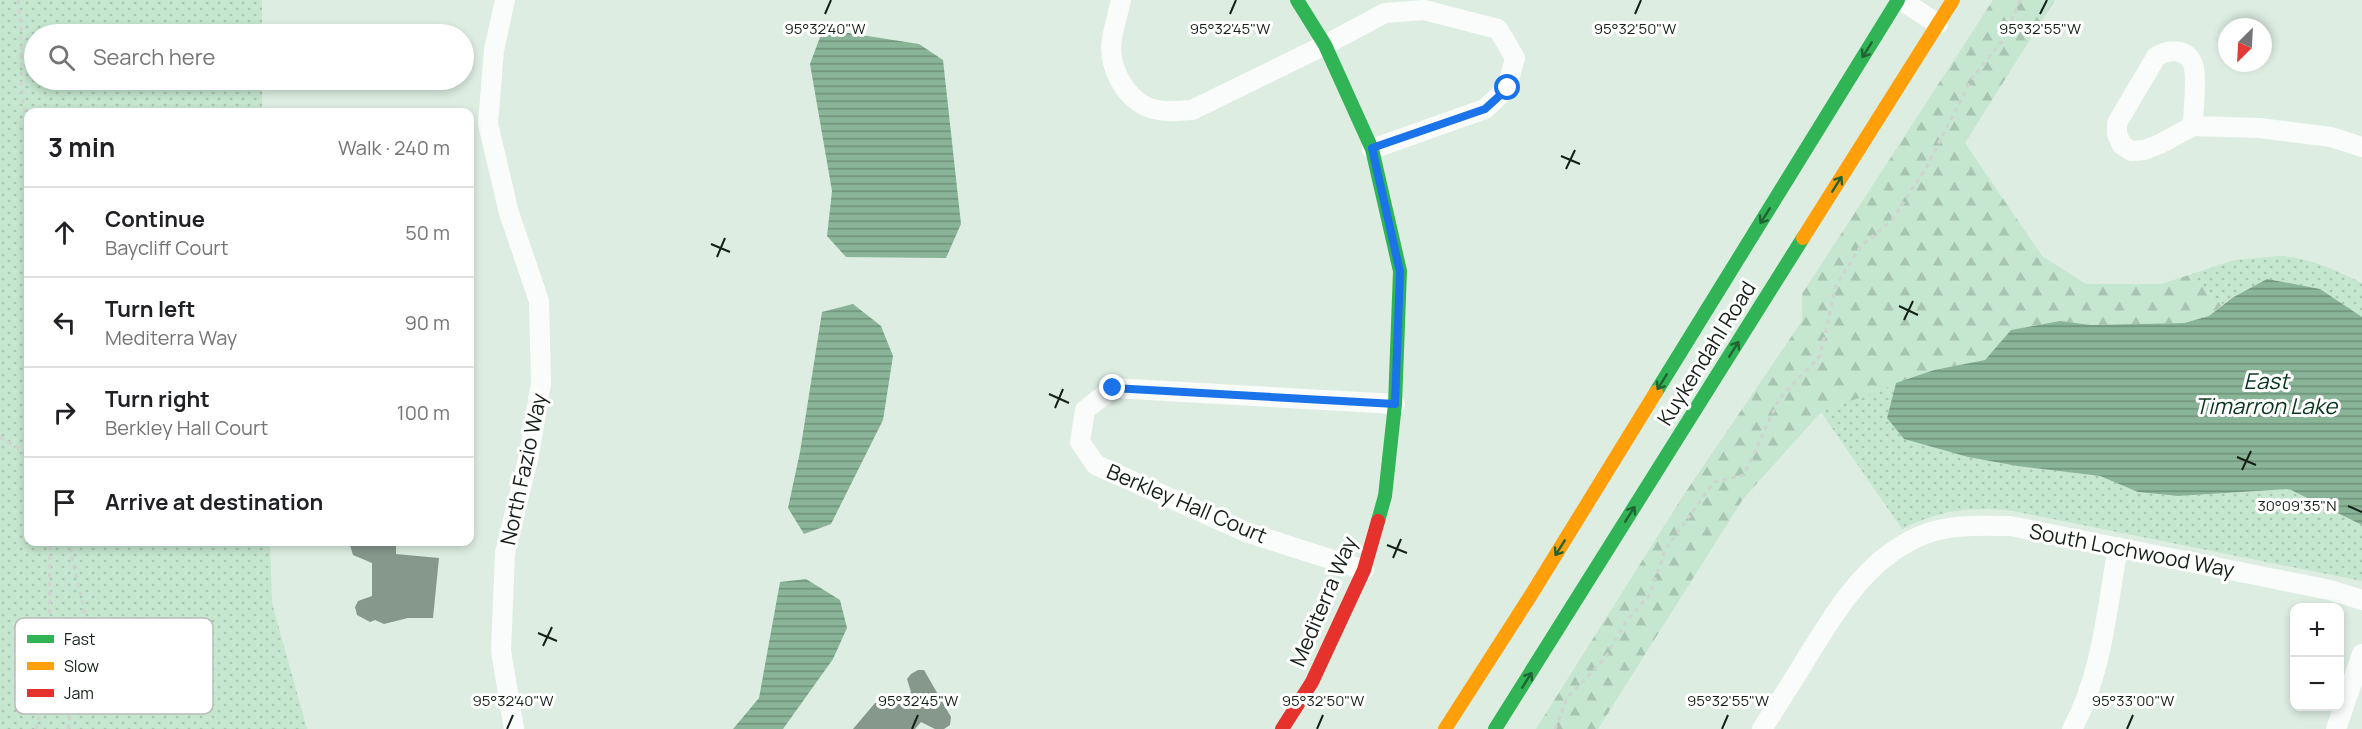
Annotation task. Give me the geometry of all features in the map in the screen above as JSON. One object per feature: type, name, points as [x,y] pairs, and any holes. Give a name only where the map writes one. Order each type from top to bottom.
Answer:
[{"type":"main road","name":"Mediterra Way","points":[[1282,729],[1312,682],[1364,570],[1385,496],[1395,404],[1400,272],[1372,148],[1325,45],[1298,0]]},
{"type":"main road","name":"Kuykendahl Road","points":[[1445,729],[1538,585],[1899,0]]},
{"type":"main road","name":"Kuykendahl Road","points":[[1495,729],[1953,0]]},
{"type":"street","name":"North Fazio Way","points":[[505,0],[494,50],[488,124],[509,213],[540,301],[541,383],[529,456],[505,553],[501,651],[514,729]]},
{"type":"street","points":[[1121,0],[1111,47],[1116,73],[1128,92],[1145,106],[1170,112],[1192,110],[1385,13],[1424,10],[1498,29],[1515,58],[1508,88],[1485,109],[1372,148]]},
{"type":"street","points":[[1899,0],[1938,24]]},
{"type":"street","points":[[2193,126],[2194,67],[2188,57],[2177,51],[2164,51],[2156,57],[2117,123],[2117,134],[2122,145],[2132,151],[2144,150],[2193,126],[2259,128],[2300,133],[2331,137],[2362,147]]},
{"type":"street","name":"Berkley Hall Court","points":[[1364,570],[1246,532],[1096,465],[1080,442],[1085,410],[1113,388],[1395,404]]},
{"type":"street","name":"South Lochwood Way","points":[[1762,729],[1852,589],[1879,562],[1902,545],[1929,532],[1971,525],[2010,526],[2330,590],[2362,600]]},
{"type":"street","points":[[2072,729],[2090,687],[2118,547]]},
{"type":"street","points":[[2336,729],[2362,654]]},
{"type":"path","points":[[18,0],[24,109]]},
{"type":"path","points":[[1555,729],[1567,698],[1605,658],[1625,623],[1650,594],[1665,550],[1714,482],[1744,475],[1779,399],[1820,356],[1836,286],[1860,247],[1892,220],[1926,168],[1972,78],[2004,39],[2020,0]]},
{"type":"path","points":[[0,437],[24,454]]},
{"type":"path","points":[[50,546],[50,618]]},
{"type":"path","points":[[70,546],[84,618]]},
{"type":"path","points":[[36,729],[40,714]]},
{"type":"path","points":[[68,729],[70,714]]},
{"type":"green space","points":[[0,0],[262,0],[262,24],[24,24],[24,90],[262,90],[262,108],[24,108],[24,546],[270,546],[272,603],[307,729],[0,729]]},
{"type":"green space","points":[[1993,0],[2055,0],[1965,143],[2042,256],[2086,284],[2161,284],[2189,275],[2222,305],[2209,316],[2184,323],[2091,325],[2060,321],[2011,330],[1985,360],[1934,370],[1821,412],[1743,499],[1598,729],[1536,729],[1683,496],[1802,321],[1802,294]]},
{"type":"green space","points":[[2280,256],[2312,262],[2362,283],[2362,317],[2320,289],[2232,297],[2222,305],[2189,275],[2235,260]]},
{"type":"green space","points":[[1896,383],[1887,418],[1904,439],[1968,457],[2017,466],[2100,476],[2138,492],[2178,496],[2289,489],[2362,525],[2362,581],[2008,510],[1954,511],[1902,529],[1821,412]]},
{"type":"water","points":[[823,29],[919,44],[943,60],[961,224],[946,258],[846,257],[827,236],[832,191],[810,64]]},
{"type":"water","name":"East Timarron Lake","points":[[2267,279],[2320,289],[2362,317],[2362,525],[2289,489],[2178,496],[2138,492],[2100,476],[2017,466],[1968,457],[1904,439],[1887,418],[1896,383],[1934,370],[1985,360],[2011,330],[2060,321],[2091,325],[2184,323],[2209,316],[2232,298]]},
{"type":"water","points":[[853,304],[881,326],[893,356],[883,420],[831,524],[804,534],[788,508],[800,452],[822,312]]},
{"type":"water","points":[[806,579],[840,600],[847,628],[833,659],[783,729],[733,729],[759,698],[780,582]]},
{"type":"building","points":[[350,546],[396,546],[396,554],[439,558],[433,618],[408,618],[384,624],[375,620],[370,622],[357,615],[355,607],[358,601],[372,596],[372,563],[353,555]]},
{"type":"building","points":[[918,670],[924,670],[951,717],[950,725],[944,729],[935,729],[921,722],[915,729],[853,729],[875,703],[886,703],[892,709],[911,692],[907,679]]},
{"type":"traffic: fast","points":[[1297,0],[1325,45],[1372,149],[1400,271],[1395,404],[1385,496],[1378,521]]},
{"type":"traffic: fast","points":[[1656,392],[1898,0]]},
{"type":"traffic: fast","points":[[1495,729],[1803,238]]},
{"type":"traffic: slow","points":[[1803,238],[1953,0]]},
{"type":"traffic: slow","points":[[1445,729],[1656,392]]},
{"type":"traffic: jam","points":[[1282,729],[1312,682],[1364,570],[1378,521]]},
{"type":"route","points":[[1113,388],[1395,404],[1400,272],[1372,148],[1485,109],[1508,88]]}]
